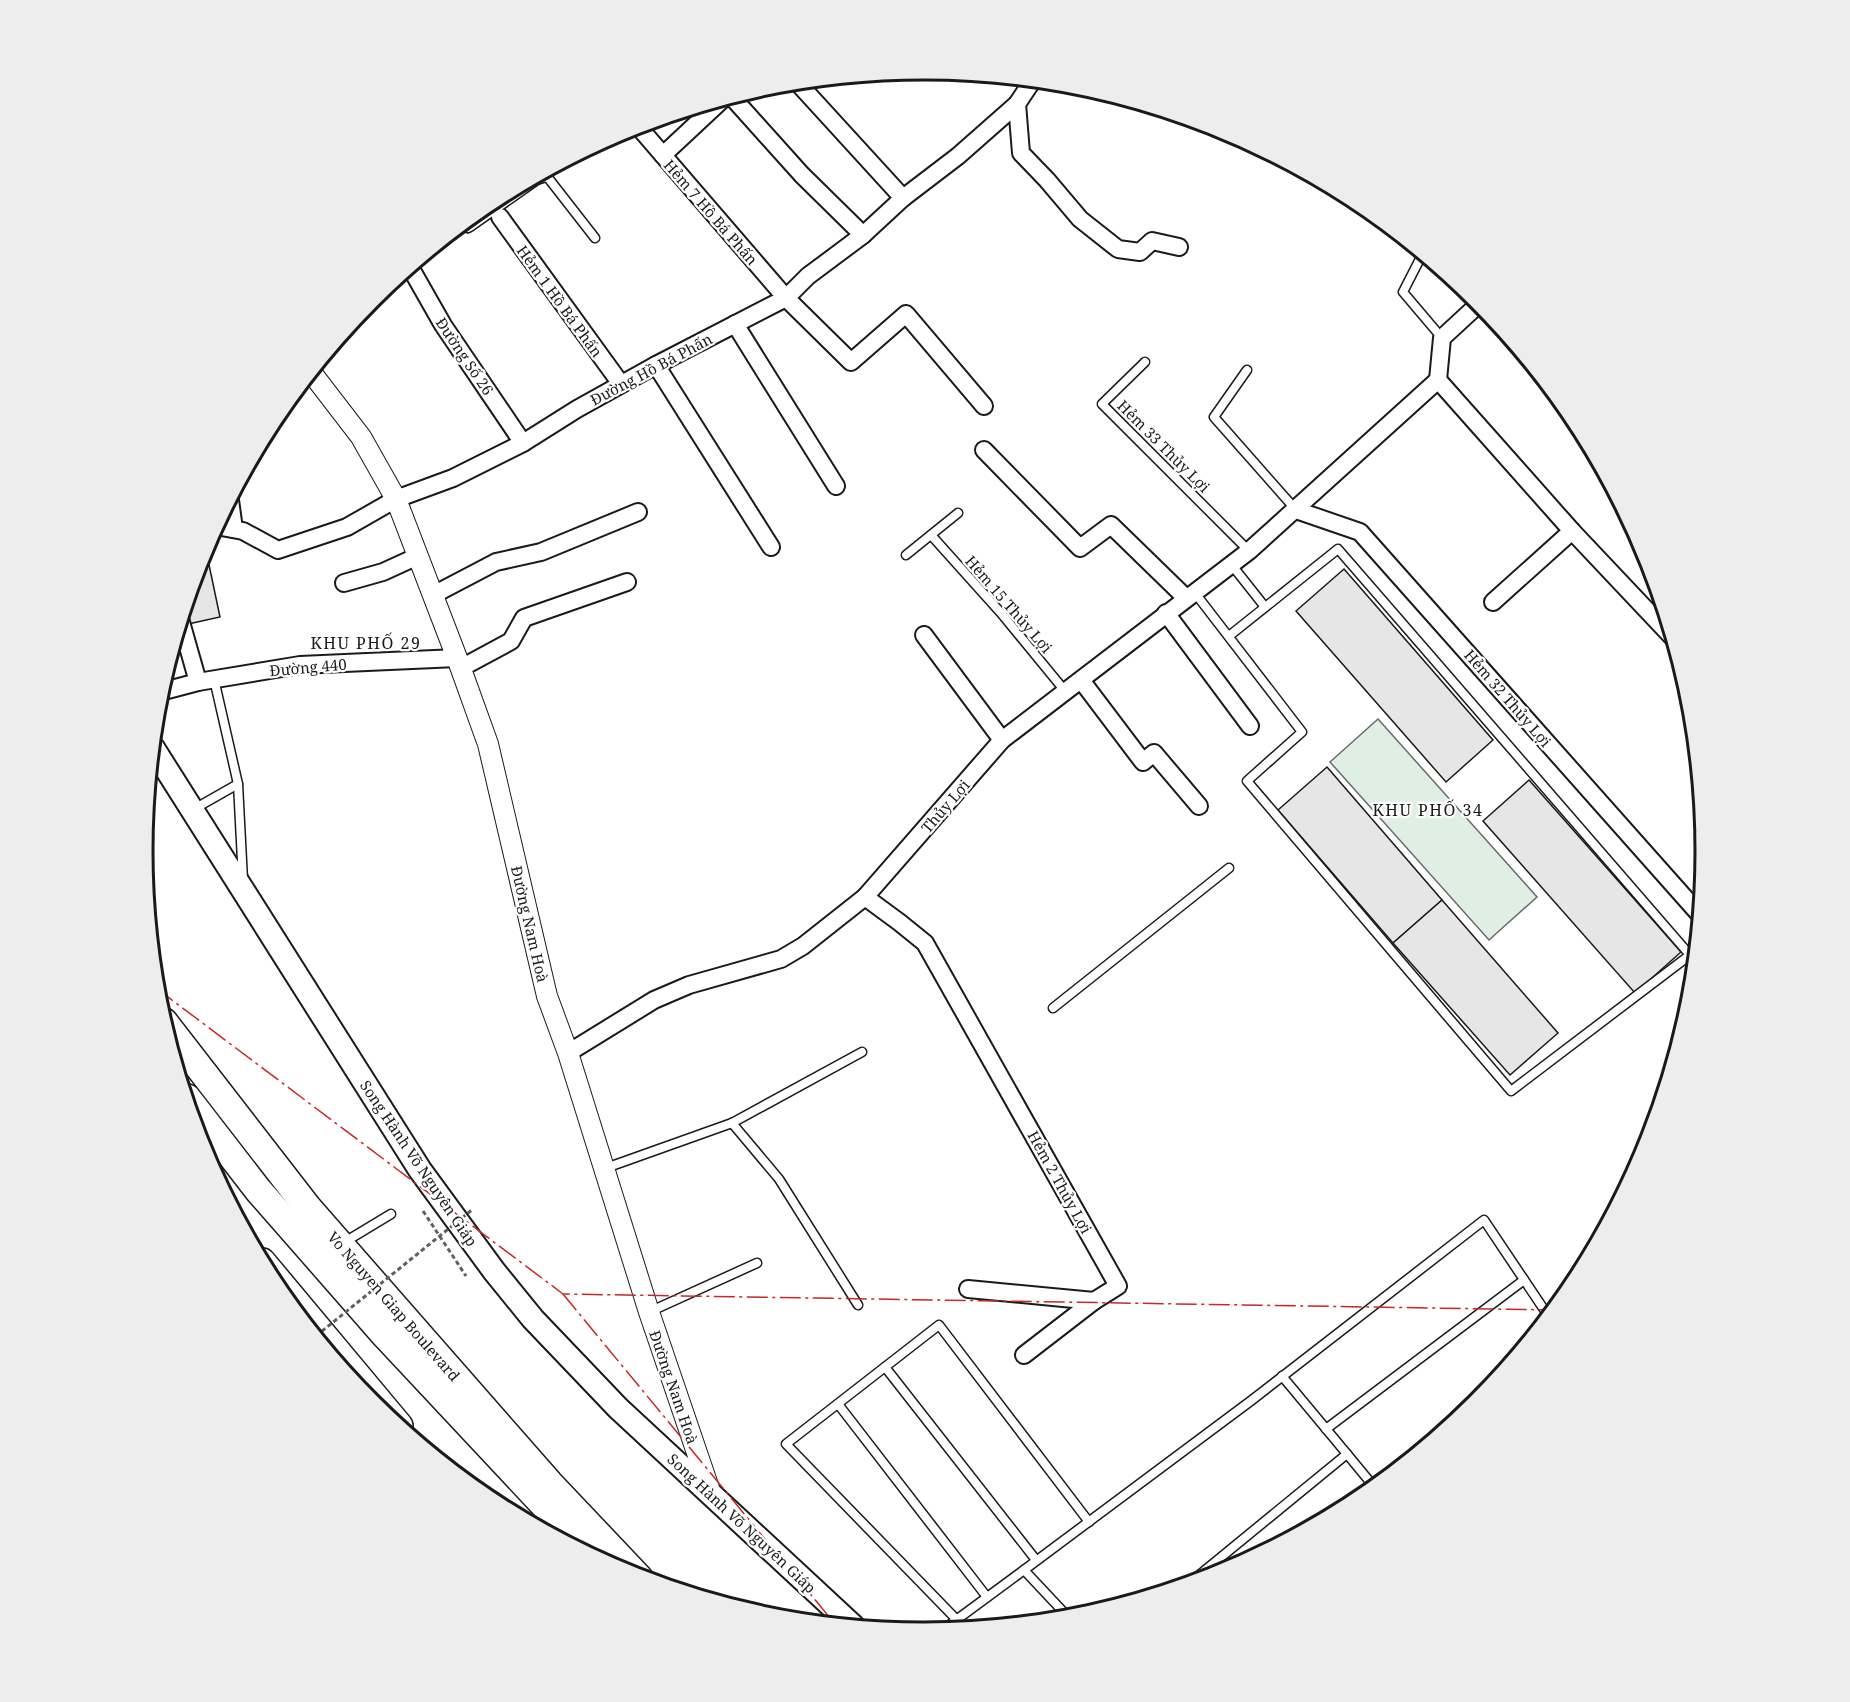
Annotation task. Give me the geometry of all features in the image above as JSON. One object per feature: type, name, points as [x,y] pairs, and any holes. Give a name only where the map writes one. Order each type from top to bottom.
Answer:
[{"type":"highway","name":"Vo Nguyen Giap Boulevard","points":[[177,1039],[308,1208],[549,1483],[622,1561]]},
{"type":"highway","name":"Vo Nguyen Giap Boulevard","points":[[200,1115],[258,1190],[386,1335],[576,1538]]},
{"type":"main road","name":"Song Hành Võ Nguyên Giáp","points":[[159,758],[420,1170],[494,1271],[533,1319],[618,1408],[844,1618]]},
{"type":"street","name":"Đường Hồ Bá Phấn","points":[[225,528],[243,531],[278,550],[347,527],[396,500],[453,478],[523,443],[621,384],[786,298],[808,276],[863,235],[903,198],[958,156],[1017,104],[1029,86]]},
{"type":"street","points":[[804,89],[903,198]]},
{"type":"street","points":[[737,103],[802,175],[863,235]]},
{"type":"street","points":[[1017,104],[1021,153],[1080,219],[1118,249],[1140,252],[1152,241],[1179,247]]},
{"type":"street","points":[[663,155],[711,110]]},
{"type":"street","name":"Hẻm 7 Hồ Bá Phấn","points":[[644,133],[786,298],[851,362],[906,314],[984,406]]},
{"type":"street","name":"Hẻm 1 Hồ Bá Phấn","points":[[500,217],[621,384]]},
{"type":"street","name":"Đường Số 26","points":[[414,273],[443,326],[523,443]]},
{"type":"street","points":[[1474,308],[1442,338],[1438,380],[1572,531],[1663,628]]},
{"type":"street","points":[[735,324],[836,486]]},
{"type":"street","points":[[656,365],[771,547]]},
{"type":"street","name":"Đường Nam Hoà","points":[[316,378],[361,437],[396,500],[488,744],[547,996],[568,1053],[649,1312],[711,1494]]},
{"type":"street","name":"Thủy Lợi","points":[[568,1053],[663,997],[689,985],[781,959],[803,946],[865,897],[1002,740],[1250,551],[1438,380]]},
{"type":"street","points":[[984,450],[1080,548],[1112,525],[1191,596]]},
{"type":"street","name":"Hẻm 32 Thủy Lợi","points":[[1296,510],[1346,525],[1360,532],[1694,908]]},
{"type":"street","points":[[433,595],[496,562],[541,552],[638,512]]},
{"type":"street","points":[[232,513],[234,529]]},
{"type":"street","points":[[1492,602],[1572,531]]},
{"type":"street","points":[[344,584],[383,572],[418,556]]},
{"type":"street","points":[[459,663],[511,641],[524,618],[627,582]]},
{"type":"street","points":[[1166,614],[1250,726]]},
{"type":"street","points":[[185,632],[206,680]]},
{"type":"street","points":[[924,634],[1002,740]]},
{"type":"street","name":"Đường 440","points":[[171,689],[206,680],[300,665],[459,663]]},
{"type":"street","points":[[1081,680],[1143,762],[1154,753],[1199,806]]},
{"type":"street","name":"Hẻm 2 Thủy Lợi","points":[[865,897],[925,943],[1118,1286],[1094,1301]]},
{"type":"street","points":[[968,1288],[1094,1301]]},
{"type":"street","points":[[1024,1355],[1094,1301]]},
{"type":"lane","points":[[548,178],[595,238]]},
{"type":"lane","points":[[1420,259],[1403,292],[1442,338]]},
{"type":"lane","name":"Hẻm 33 Thủy Lợi","points":[[1145,362],[1101,404],[1250,551]]},
{"type":"lane","points":[[1247,370],[1214,417],[1296,510]]},
{"type":"lane","points":[[906,555],[958,513]]},
{"type":"lane","name":"Hẻm 15 Thủy Lợi","points":[[931,535],[1001,613],[1065,691]]},
{"type":"lane","points":[[1229,636],[1338,549],[1690,955]]},
{"type":"lane","points":[[1231,564],[1265,607]]},
{"type":"lane","points":[[1191,596],[1229,636],[1302,732],[1247,781],[1511,1091],[1689,955]]},
{"type":"lane","points":[[206,680],[238,784],[243,890]]},
{"type":"lane","points":[[192,810],[238,784]]},
{"type":"lane","points":[[1053,1008],[1229,868]]},
{"type":"lane","points":[[603,1169],[732,1123],[862,1052]]},
{"type":"lane","points":[[732,1123],[779,1179],[858,1305]]},
{"type":"lane","points":[[340,1245],[391,1214]]},
{"type":"lane","points":[[1089,1522],[939,1325],[786,1444],[957,1620],[1089,1522],[1282,1376],[1484,1220],[1545,1310]]},
{"type":"lane","points":[[649,1312],[756,1263]]},
{"type":"lane","points":[[1326,1429],[1524,1280]]},
{"type":"lane","points":[[885,1367],[1036,1560]]},
{"type":"lane","points":[[1282,1376],[1369,1481]]},
{"type":"lane","points":[[838,1404],[987,1597]]},
{"type":"lane","points":[[1206,1569],[1347,1454]]},
{"type":"lane","points":[[1024,1570],[1062,1610]]},
{"type":"path","points":[[322,1332],[474,1209]]},
{"type":"path","points":[[423,1211],[466,1276]]},
{"type":"green space","points":[[1378,719],[1537,897],[1489,940],[1330,762]]},
{"type":"building","points":[[209,564],[220,617],[188,624],[194,603]]},
{"type":"building","points":[[1344,569],[1493,740],[1446,782],[1296,611]]},
{"type":"building","points":[[1327,767],[1442,900],[1393,943],[1278,810]]},
{"type":"building","points":[[1529,780],[1681,952],[1635,993],[1483,821]]},
{"type":"building","points":[[1442,900],[1558,1033],[1510,1075],[1393,943]]},
{"type":"power","points":[[167,996],[563,1294],[1545,1310]]},
{"type":"power","points":[[563,1294],[829,1616]]},
{"type":"district","name":"KHU PHỐ 29","points":[[366,643]]},
{"type":"district","name":"KHU PHỐ 34","points":[[1428,810]]}]
